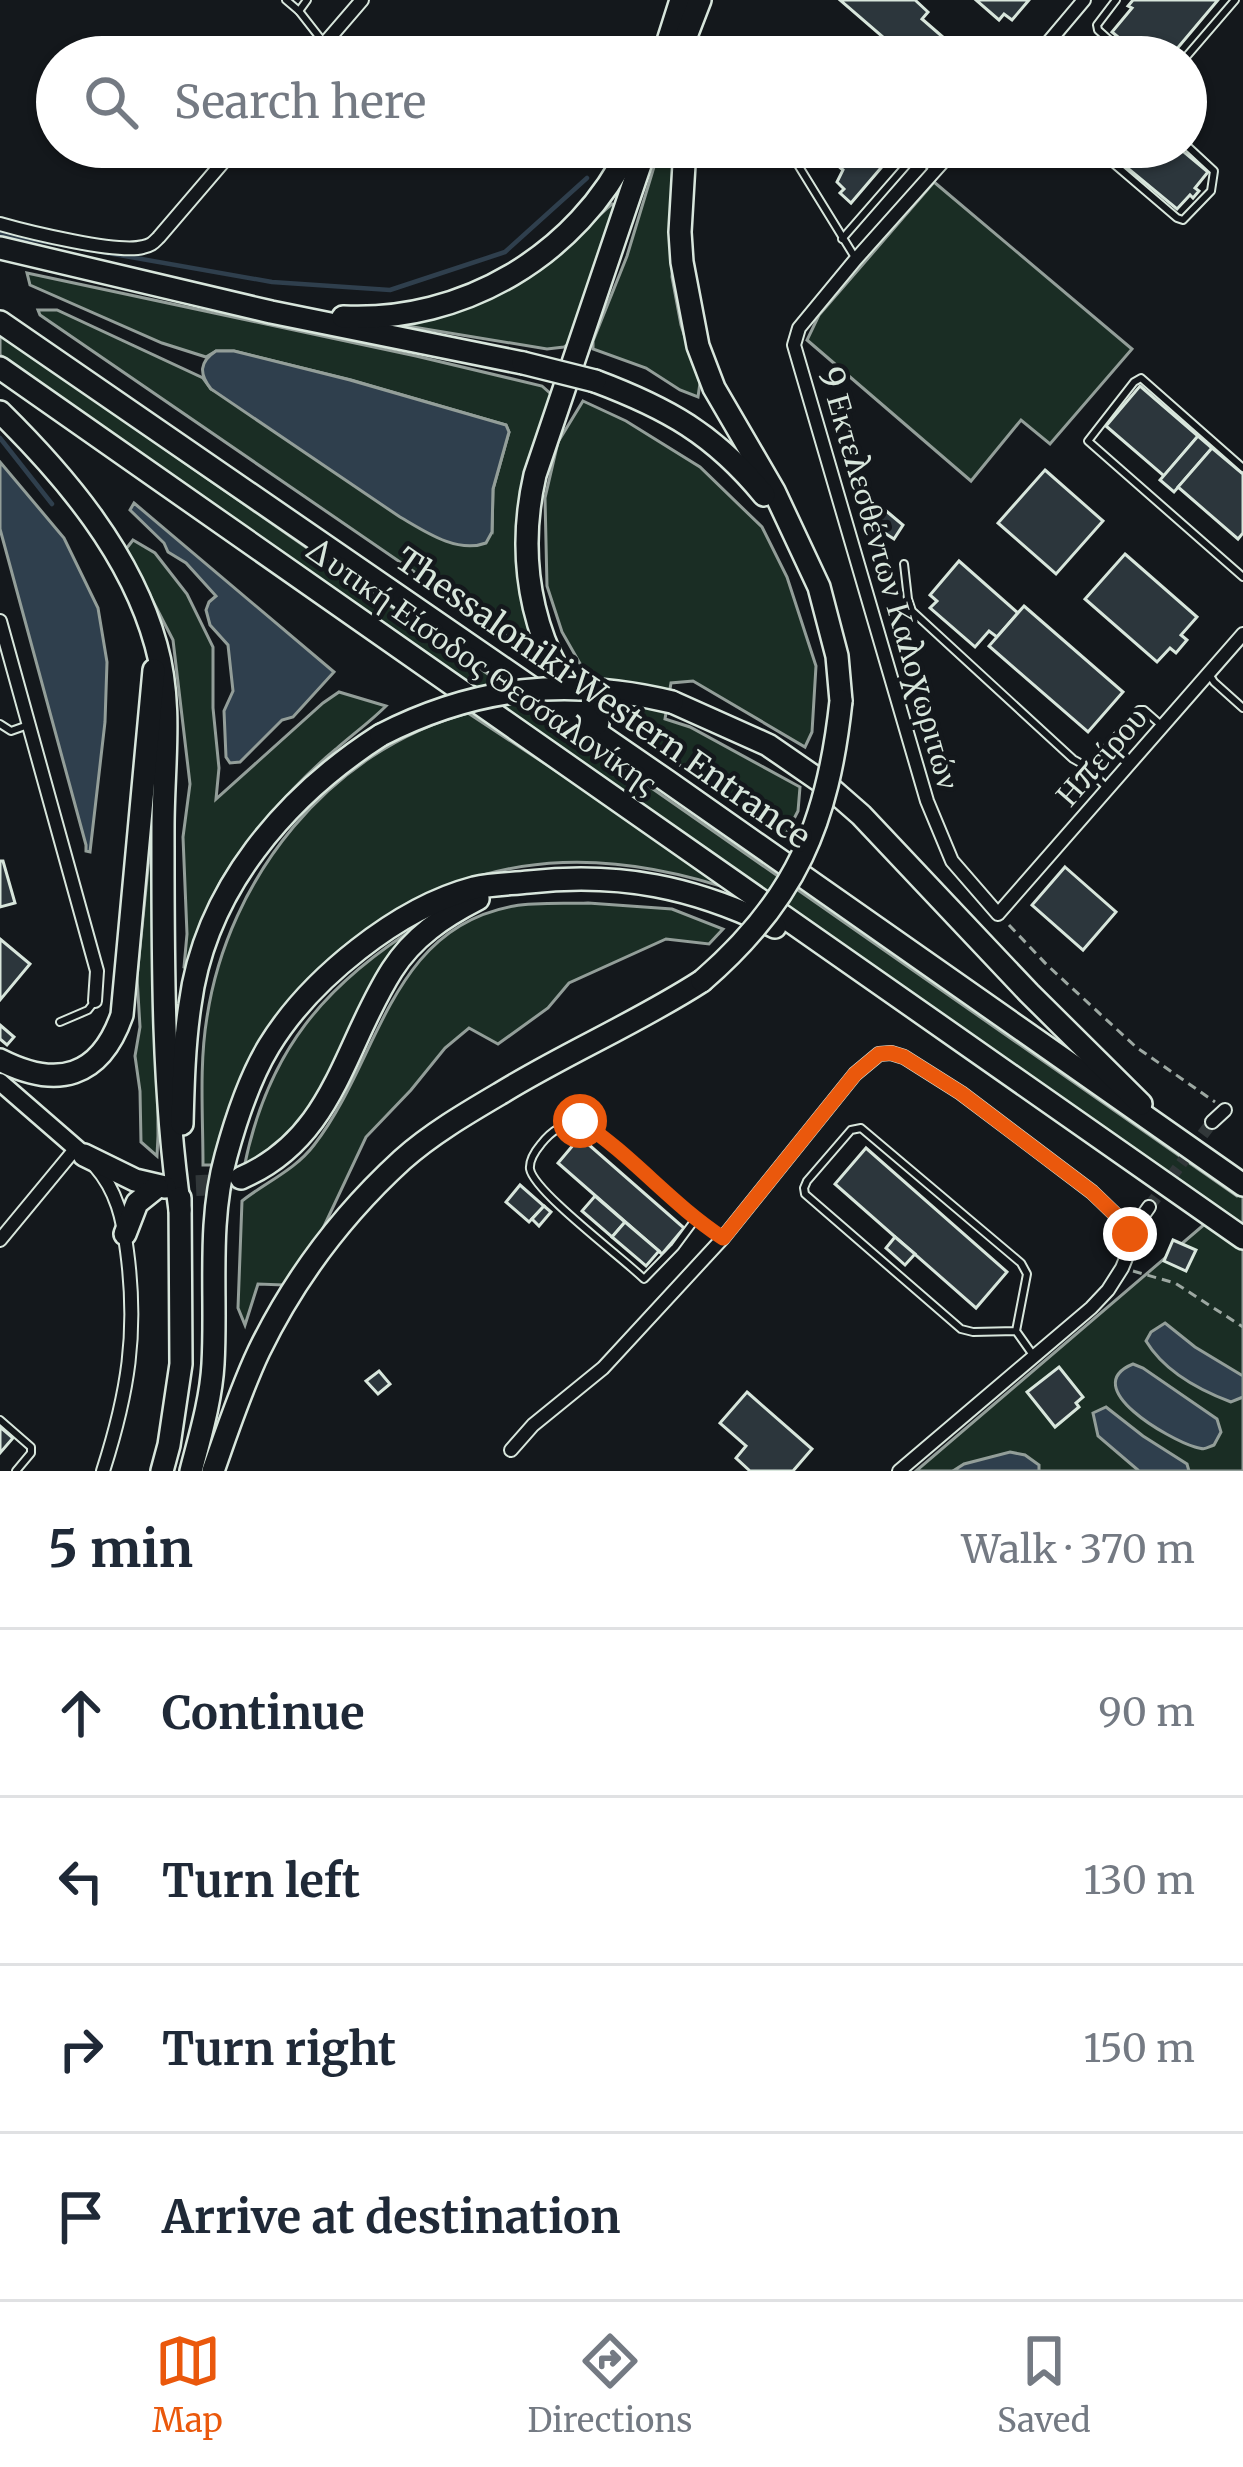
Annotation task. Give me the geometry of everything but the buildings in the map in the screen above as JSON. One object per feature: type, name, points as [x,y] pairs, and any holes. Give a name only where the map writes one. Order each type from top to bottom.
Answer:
[{"type":"highway","points":[[670,36],[681,0]]},
{"type":"highway","points":[[687,36],[703,0]]},
{"type":"highway","points":[[696,36],[703,0]]},
{"type":"highway","points":[[271,313],[364,318],[403,314],[473,295],[510,278],[555,244],[603,194],[618,168]]},
{"type":"highway","points":[[639,168],[535,475],[526,558],[539,625],[567,684],[587,712],[667,781]]},
{"type":"highway","points":[[213,1471],[258,1353],[302,1273],[363,1199],[433,1136],[504,1090],[702,981],[733,954],[779,899],[816,827],[832,773],[841,701],[837,656],[808,560],[775,491],[714,388],[698,346],[682,262],[684,168]]},
{"type":"highway","points":[[0,248],[271,313],[595,381],[664,409],[701,434],[746,472],[787,523]]},
{"type":"highway","name":"Thessaloniki Western Entrance","points":[[0,322],[1166,1131]]},
{"type":"highway","name":"Δυτική Είσοδος Θεσσαλονίκης","points":[[0,368],[926,1015]]},
{"type":"highway","points":[[0,412],[102,530],[127,572],[156,645],[167,723],[163,821],[166,1068],[180,1210]]},
{"type":"highway","points":[[0,1060],[28,1073],[73,1074],[97,1059],[116,1032],[122,1015],[156,645]]},
{"type":"highway","points":[[162,1471],[182,1364],[180,1210],[190,1001],[218,911],[253,851],[327,772],[381,735],[478,697],[520,690],[601,688],[672,702],[768,745],[862,815],[1166,1131],[1243,1185]]},
{"type":"highway","points":[[190,1471],[213,1368],[216,1199],[240,1112],[268,1048],[280,1029],[362,946],[439,901],[477,888],[584,878],[627,880],[718,902],[776,927],[864,983],[926,1015],[1243,1238]]},
{"type":"highway","points":[[241,1178],[282,1155],[317,1116],[392,970],[414,942],[454,911],[510,884]]},
{"type":"highway","points":[[80,1151],[121,1174],[161,1187],[137,1203],[125,1234]]},
{"type":"street","points":[[330,36],[362,0]]},
{"type":"street","points":[[1055,36],[1084,0]]},
{"type":"street","points":[[0,224],[80,242],[131,248],[151,244],[218,168]]},
{"type":"street","name":"9 Εκτελεσθέντων Καλοχωριτών","points":[[938,168],[856,259],[794,339],[927,801],[952,862],[998,914]]},
{"type":"street","points":[[0,621],[97,971],[94,1000]]},
{"type":"street","name":"Ηπείρου","points":[[998,914],[1243,634]]},
{"type":"street","points":[[512,1450],[533,1424],[602,1368],[723,1238],[855,1074],[879,1054],[904,1057],[961,1093],[1092,1192],[1130,1234]]},
{"type":"street","points":[[0,1082],[80,1151],[103,1175],[119,1206],[131,1282],[133,1337],[116,1433],[104,1471]]},
{"type":"street","points":[[1212,1122],[1225,1110]]},
{"type":"street","points":[[0,1240],[80,1151]]},
{"type":"street","points":[[899,1471],[1091,1308],[1122,1268],[1130,1234],[1149,1207]]},
{"type":"lane","points":[[286,0],[319,36]]},
{"type":"lane","points":[[299,11],[307,0]]},
{"type":"lane","points":[[1105,36],[1097,26],[1116,0]]},
{"type":"lane","points":[[1204,36],[1235,0]]},
{"type":"lane","points":[[1120,168],[1183,220],[1211,191],[1214,171],[1207,164]]},
{"type":"lane","points":[[800,168],[856,259]]},
{"type":"lane","points":[[842,239],[899,168]]},
{"type":"lane","points":[[931,168],[935,172]]},
{"type":"lane","points":[[1243,468],[1142,378],[1088,441],[1243,577]]},
{"type":"lane","points":[[904,564],[913,611],[1108,789]]},
{"type":"lane","points":[[1209,674],[1243,708]]},
{"type":"lane","points":[[1091,769],[1139,710],[1163,727]]},
{"type":"lane","points":[[0,724],[11,731],[28,725]]},
{"type":"lane","points":[[60,1022],[88,1010],[94,1000]]},
{"type":"lane","points":[[695,1220],[644,1279],[537,1184],[530,1168],[532,1156],[563,1124],[580,1121],[604,1136],[695,1220],[723,1238]]},
{"type":"lane","points":[[1016,1331],[961,1330],[806,1194],[807,1181],[850,1130],[861,1128],[1022,1263],[1027,1274],[1016,1331],[1034,1355]]},
{"type":"lane","points":[[0,1420],[32,1447],[16,1471]]},
{"type":"path","points":[[998,914],[1136,1047],[1225,1110]]},
{"type":"path","points":[[1122,1268],[1175,1283],[1243,1327]]},
{"type":"green space","points":[[654,168],[676,168],[672,277],[700,383],[698,397],[646,368],[593,349]]},
{"type":"green space","points":[[934,182],[1132,349],[1050,444],[1021,420],[971,481],[807,340],[819,315]]},
{"type":"green space","points":[[612,204],[617,206],[572,342],[564,347],[547,349],[407,326],[406,322],[480,298],[532,274]]},
{"type":"green space","points":[[27,273],[542,386],[551,394],[521,496],[535,639],[521,645],[38,310],[57,310],[203,378],[211,389],[492,532],[493,489],[509,432],[506,425],[234,351],[216,351],[206,357],[162,343],[30,285]]},
{"type":"green space","points":[[0,334],[1237,1196],[1243,1192],[1243,1471],[916,1471],[1220,1211],[0,355]]},
{"type":"green space","points":[[583,401],[626,421],[700,467],[762,527],[787,577],[816,666],[812,732],[805,747],[693,681],[671,683],[665,719],[690,727],[800,787],[798,811],[785,836],[607,711],[562,632],[547,586],[545,498],[558,442]]},
{"type":"green space","points":[[133,540],[155,553],[187,594],[213,647],[219,768],[216,799],[339,692],[386,706],[303,780],[235,860],[212,899],[192,971],[184,967],[183,837],[190,784],[173,640],[126,549]]},
{"type":"green space","points":[[468,713],[742,893],[652,869],[563,862],[476,877],[433,893],[361,934],[318,972],[214,1165],[203,1165],[207,1017],[237,916],[262,869],[330,789],[372,757],[418,731]]},
{"type":"green space","points":[[157,834],[157,1156],[141,1142],[135,1056],[140,1027],[137,977],[149,858]]},
{"type":"green space","points":[[588,903],[672,909],[723,929],[709,944],[666,939],[569,983],[548,1008],[498,1044],[469,1028],[445,1048],[366,1137],[318,1239],[284,1285],[258,1284],[245,1325],[238,1308],[242,1201],[314,1145],[413,969],[439,941],[472,919],[514,906]]},
{"type":"green space","points":[[423,923],[299,1131],[244,1168],[268,1089],[305,1025],[356,971]]},
{"type":"water","points":[[216,351],[234,351],[350,380],[506,425],[509,432],[493,489],[492,532],[486,543],[464,546],[419,529],[211,389],[203,368]]},
{"type":"water","points":[[0,462],[64,538],[98,608],[107,662],[90,852],[0,529]]},
{"type":"water","points":[[134,503],[334,672],[293,717],[282,720],[240,762],[230,763],[226,757],[224,711],[233,691],[228,645],[210,625],[206,610],[216,596],[130,510]]},
{"type":"water","points":[[1165,1323],[1243,1376],[1243,1397],[1231,1402],[1219,1397],[1162,1362],[1146,1341]]},
{"type":"water","points":[[1133,1364],[1217,1419],[1221,1432],[1214,1445],[1203,1449],[1183,1442],[1150,1424],[1121,1399],[1116,1386],[1119,1374]]},
{"type":"water","points":[[1106,1407],[1187,1464],[1189,1471],[1139,1471],[1098,1436],[1093,1413]]},
{"type":"water","points":[[1010,1452],[1025,1455],[1039,1465],[1039,1471],[953,1471],[964,1464]]},
{"type":"waterway","points":[[0,234],[272,282],[390,290],[505,252],[587,178]]},
{"type":"waterway","points":[[0,438],[52,504]]},
{"type":"tunnel","points":[[1149,1207],[1212,1122]]},
{"type":"tunnel","points":[[165,1187],[236,1179]]},
{"type":"route","points":[[580,1121],[604,1136],[695,1220],[723,1238],[855,1074],[879,1054],[891,1053],[961,1093],[1092,1192],[1130,1234]]}]
